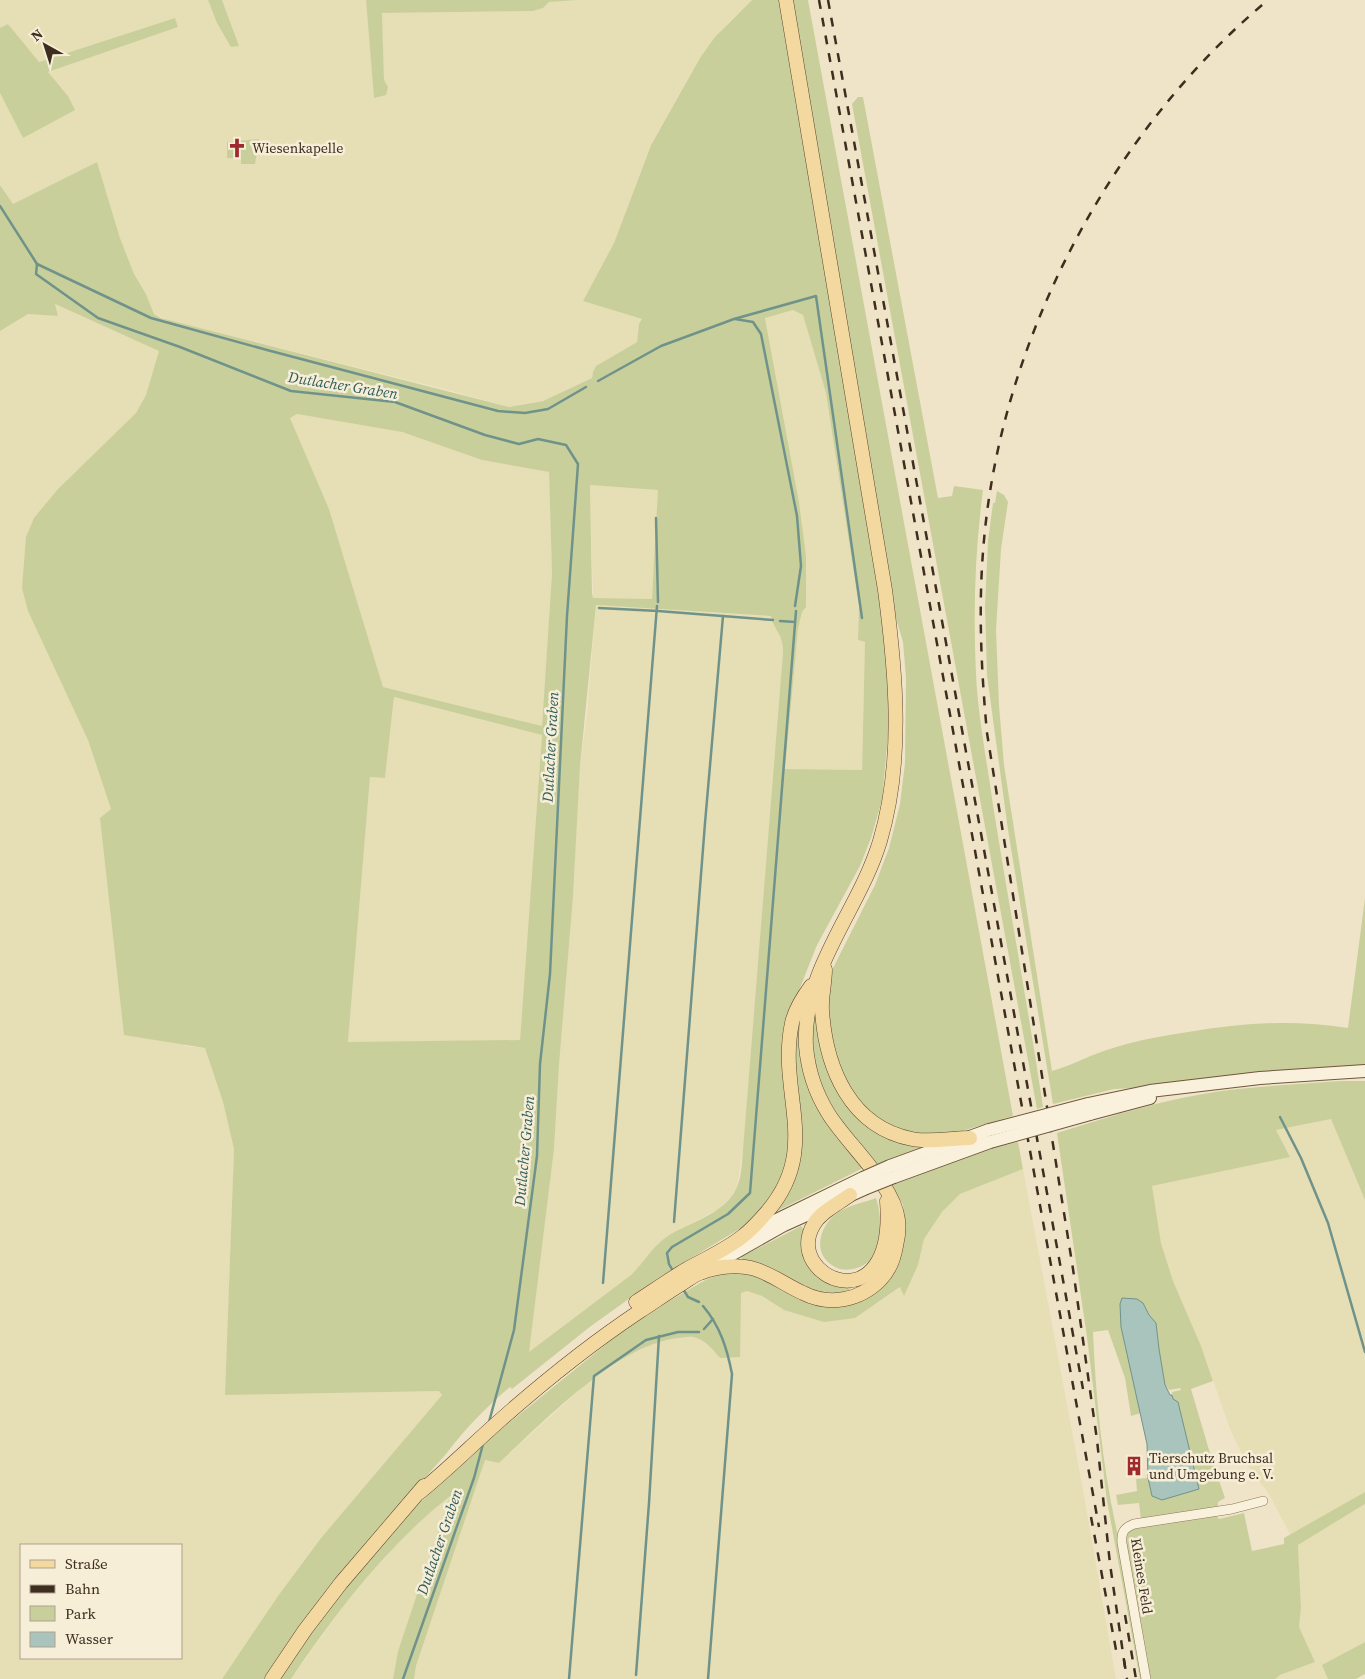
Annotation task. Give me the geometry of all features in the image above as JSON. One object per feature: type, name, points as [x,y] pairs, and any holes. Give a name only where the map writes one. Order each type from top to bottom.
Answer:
[{"type":"main road","points":[[691,1274],[728,1267],[741,1266],[753,1268],[806,1295],[818,1299],[842,1301],[855,1297],[877,1283],[885,1274],[896,1250],[898,1221],[896,1208],[877,1176],[828,1114],[812,1081],[806,1046],[806,1029],[818,974],[869,871],[880,842],[889,803],[896,736],[892,644],[885,590],[786,0]]},
{"type":"main road","points":[[825,958],[822,1008],[826,1045],[837,1079],[856,1107],[871,1120],[897,1135],[913,1140],[929,1141],[989,1136]]},
{"type":"main road","points":[[691,1274],[742,1237],[775,1202],[790,1174],[796,1144],[788,1067],[792,1022],[800,1003],[818,974]]},
{"type":"main road","points":[[892,1172],[989,1136],[1150,1091],[1260,1078],[1365,1071]]},
{"type":"main road","points":[[742,1237],[970,1138]]},
{"type":"main road","points":[[863,1184],[820,1216],[810,1233],[809,1252],[817,1267],[824,1274],[842,1281],[853,1281],[862,1278],[869,1274],[878,1264],[888,1234],[886,1191]]},
{"type":"main road","points":[[272,1679],[305,1630],[382,1533],[449,1457],[501,1408],[568,1352],[651,1298],[691,1274],[784,1225],[850,1195]]},
{"type":"main road","points":[[420,1492],[496,1424],[651,1298]]},
{"type":"street","name":"Kleines Feld","points":[[1146,1679],[1122,1543],[1121,1534],[1125,1527],[1232,1509],[1263,1501]]},
{"type":"shaded area","points":[[0,0],[208,0],[217,23],[239,46],[222,0],[366,0],[374,98],[384,80],[382,13],[533,11],[543,8],[549,2],[578,0],[752,0],[728,23],[700,58],[651,144],[614,243],[583,301],[643,319],[639,324],[637,342],[601,363],[593,372],[592,378],[545,400],[509,407],[172,321],[154,314],[146,294],[134,274],[120,238],[97,162],[13,204],[0,185],[0,93],[23,138],[68,96],[48,72],[178,27],[175,18],[38,62],[8,24],[0,28]]},
{"type":"shaded area","points":[[54,304],[160,351],[146,395],[136,413],[58,489],[88,740],[185,1046],[205,1048],[223,1102],[234,1149],[225,1395],[440,1391],[442,1395],[321,1538],[278,1596],[222,1679],[0,1679],[0,331],[28,314],[58,316]]},
{"type":"shaded area","points":[[794,310],[803,314],[826,393],[859,606],[858,640],[865,642],[862,770],[785,769],[798,629],[802,612],[806,607],[806,556],[799,502],[765,317]]},
{"type":"shaded area","points":[[297,414],[402,432],[482,460],[549,472],[552,573],[542,726],[383,687],[329,509],[290,418]]},
{"type":"shaded area","points":[[590,485],[659,490],[652,600],[593,598]]},
{"type":"shaded area","points":[[596,605],[771,616],[772,623],[782,643],[783,652],[743,1149],[737,1187],[720,1208],[666,1237],[631,1275],[528,1353],[554,1149],[573,897],[580,766],[587,714]]},
{"type":"shaded area","points":[[394,697],[542,735],[520,1040],[348,1043],[370,777],[385,778]]},
{"type":"shaded area","points":[[1331,1119],[1365,1200],[1365,1492],[1291,1536],[1269,1494],[1247,1465],[1230,1429],[1201,1346],[1173,1281],[1161,1243],[1152,1186],[1289,1157],[1276,1130]]},
{"type":"shaded area","points":[[1023,1169],[1116,1679],[414,1679],[416,1666],[485,1460],[499,1463],[586,1384],[623,1359],[647,1346],[667,1339],[692,1337],[705,1341],[720,1358],[741,1293],[747,1291],[762,1296],[784,1310],[855,1318],[901,1287],[904,1295],[918,1265],[924,1239],[942,1212],[960,1194]]},
{"type":"shaded area","points":[[451,1495],[398,1651],[393,1679],[291,1679],[347,1601],[400,1540],[427,1514]]},
{"type":"shaded area","points":[[1365,1504],[1365,1642],[1323,1665],[1328,1679],[1275,1679],[1280,1675],[1315,1662],[1299,1627],[1301,1608],[1298,1545]]},
{"type":"green space","points":[[208,0],[222,0],[239,46],[231,47],[217,23]]},
{"type":"green space","points":[[366,0],[578,0],[549,2],[543,8],[533,11],[382,13],[384,80],[388,87],[386,95],[374,98]]},
{"type":"green space","points":[[752,0],[780,0],[876,577],[884,629],[888,679],[888,735],[882,800],[871,838],[860,866],[817,945],[796,998],[791,1143],[783,1179],[767,1204],[746,1225],[658,1278],[591,1326],[512,1389],[510,1387],[484,1410],[334,1581],[264,1679],[222,1679],[278,1596],[321,1538],[442,1395],[439,1391],[225,1395],[234,1149],[223,1102],[205,1048],[124,1035],[100,818],[111,809],[88,740],[28,611],[22,588],[26,537],[34,518],[58,489],[136,413],[146,395],[159,351],[55,304],[58,316],[28,314],[0,331],[0,185],[13,204],[97,162],[120,238],[134,274],[146,294],[154,314],[161,318],[509,407],[543,401],[592,378],[596,366],[637,342],[639,324],[642,319],[583,301],[614,243],[651,145],[700,58],[715,37]],"holes":[[[793,310],[803,315],[826,393],[859,606],[858,640],[865,642],[862,770],[785,769],[798,629],[802,612],[806,607],[806,556],[799,502],[765,318]],[[297,414],[402,432],[482,460],[549,472],[552,573],[542,726],[383,687],[329,509],[290,418]],[[590,485],[658,490],[652,599],[593,598]],[[596,605],[771,616],[781,638],[783,652],[739,1182],[724,1205],[665,1238],[655,1246],[631,1275],[529,1352],[554,1149],[573,897],[580,766]],[[394,697],[542,735],[520,1040],[348,1042],[370,777],[385,778]]]},
{"type":"green space","points":[[792,0],[808,0],[1013,1116],[945,1136],[929,1138],[883,1124],[849,1092],[827,1025],[829,985],[833,968],[875,885],[889,848],[900,804],[905,763],[906,678],[903,642],[895,615]]},
{"type":"green space","points":[[175,18],[178,27],[48,72],[68,96],[75,110],[23,138],[0,93],[0,28],[8,24],[39,62]]},
{"type":"green space","points":[[858,97],[863,97],[938,498],[952,496],[954,486],[983,490],[975,581],[977,690],[993,805],[1043,1107],[1037,1109],[852,104]]},
{"type":"green space","points":[[259,139],[255,164],[241,164],[241,159],[227,158],[227,142]]},
{"type":"green space","points":[[997,491],[1004,495],[1008,502],[1001,549],[996,630],[1004,765],[1052,1071],[1105,1050],[1131,1043],[1209,1029],[1268,1023],[1327,1025],[1348,1028],[1365,898],[1365,1066],[1323,1067],[1243,1074],[1138,1088],[1114,1089],[1053,1104],[1008,830],[987,675],[985,606],[988,541],[993,503],[995,503]]},
{"type":"green space","points":[[819,998],[825,1063],[894,1141],[923,1148],[877,1164],[847,1127],[823,1088],[816,1067],[812,1045],[813,1022]]},
{"type":"green space","points":[[800,1010],[801,1046],[863,1168],[777,1211],[792,1183],[793,1067]]},
{"type":"green space","points":[[1340,1081],[1365,1081],[1365,1200],[1331,1119],[1276,1130],[1290,1157],[1152,1186],[1161,1243],[1173,1281],[1201,1346],[1213,1381],[1191,1389],[1225,1498],[1218,1502],[1218,1507],[1141,1520],[1139,1503],[1118,1505],[1116,1495],[1137,1491],[1136,1479],[1148,1478],[1152,1496],[1173,1399],[1172,1392],[1181,1390],[1180,1388],[1169,1390],[1165,1385],[1156,1323],[1149,1315],[1143,1303],[1121,1327],[1141,1413],[1131,1416],[1125,1378],[1108,1330],[1093,1332],[1101,1437],[1119,1540],[1127,1530],[1214,1513],[1219,1519],[1244,1513],[1252,1551],[1284,1544],[1284,1538],[1365,1492],[1365,1504],[1298,1545],[1301,1608],[1299,1627],[1315,1662],[1280,1675],[1275,1679],[1140,1679],[1107,1501],[1087,1337],[1057,1133],[1138,1109],[1200,1094]]},
{"type":"green space","points":[[1018,1142],[1023,1169],[960,1194],[942,1212],[924,1239],[918,1265],[904,1296],[900,1287],[855,1318],[824,1322],[784,1310],[762,1296],[747,1291],[741,1293],[740,1357],[720,1358],[705,1343],[693,1337],[655,1343],[631,1354],[582,1388],[499,1463],[485,1460],[416,1666],[414,1679],[393,1679],[398,1651],[450,1496],[405,1536],[364,1581],[326,1629],[291,1679],[278,1679],[347,1582],[395,1527],[493,1436],[615,1337],[652,1311],[707,1279],[729,1272],[748,1272],[855,1302],[901,1248],[906,1225],[903,1205],[892,1185],[969,1154]]},
{"type":"green space","points":[[876,1198],[880,1216],[880,1227],[877,1248],[872,1257],[866,1264],[857,1268],[846,1270],[835,1267],[827,1261],[820,1247],[823,1231],[827,1223],[840,1211]]},
{"type":"green space","points":[[801,1226],[804,1230],[804,1254],[815,1275],[828,1283],[851,1287],[850,1292],[829,1293],[818,1291],[761,1264],[743,1260],[741,1257]]},
{"type":"green space","points":[[1365,1642],[1365,1674],[1356,1679],[1328,1679],[1322,1665]]},
{"type":"water","points":[[1122,1298],[1137,1299],[1143,1303],[1149,1315],[1156,1323],[1165,1385],[1173,1399],[1178,1402],[1199,1489],[1162,1500],[1152,1496],[1148,1478],[1147,1444],[1121,1327],[1120,1304]]},
{"type":"waterway","name":"Dutlacher Graben","points":[[0,206],[37,264],[36,274],[98,318],[180,347],[291,391],[395,402],[485,435],[519,444],[538,439],[566,445],[578,464],[567,616],[550,974],[540,1064],[537,1156],[514,1330],[489,1422]]},
{"type":"waterway","points":[[37,264],[151,318],[498,411],[525,413],[548,409],[586,387]]},
{"type":"waterway","points":[[598,381],[661,346],[734,319],[816,296],[862,618]]},
{"type":"waterway","points":[[735,319],[753,322],[761,334],[797,516],[801,566],[795,606]]},
{"type":"waterway","points":[[656,518],[658,602]]},
{"type":"waterway","points":[[603,1283],[657,606]]},
{"type":"waterway","points":[[599,608],[773,620]]},
{"type":"waterway","points":[[673,1271],[669,1264],[667,1253],[672,1247],[728,1214],[750,1193],[796,611]]},
{"type":"waterway","points":[[674,1222],[723,616]]},
{"type":"waterway","points":[[780,621],[795,622]]},
{"type":"waterway","points":[[1280,1117],[1301,1158],[1328,1223],[1365,1352]]},
{"type":"waterway","points":[[683,1289],[688,1297],[699,1302]]},
{"type":"waterway","points":[[703,1306],[714,1321],[722,1338],[732,1374],[708,1679]]},
{"type":"waterway","points":[[704,1329],[713,1319]]},
{"type":"waterway","points":[[569,1679],[594,1376],[646,1340],[678,1332],[699,1332]]},
{"type":"waterway","points":[[636,1675],[659,1336]]},
{"type":"waterway","name":"Dutlacher Graben","points":[[403,1679],[474,1478],[483,1444]]},
{"type":"railway","points":[[819,0],[1099,1527]]},
{"type":"railway","points":[[828,0],[1083,1389]]},
{"type":"railway","points":[[1125,1667],[1110,1564],[1097,1440],[1073,1269],[987,733],[981,636],[984,540],[995,464],[1014,388],[1041,314],[1074,243],[1114,174],[1160,111],[1212,52],[1268,0]]},
{"type":"railway","points":[[1091,1517],[1117,1655]]},
{"type":"railway","points":[[1125,1615],[1136,1679]]},
{"type":"railway","points":[[1124,1660],[1127,1679]]},
{"type":"place","name":"Wiesenkapelle","points":[[237,148]]},
{"type":"place","name":"Tierschutz Bruchsal und Umgebung e. V.","points":[[1134,1466]]}]
